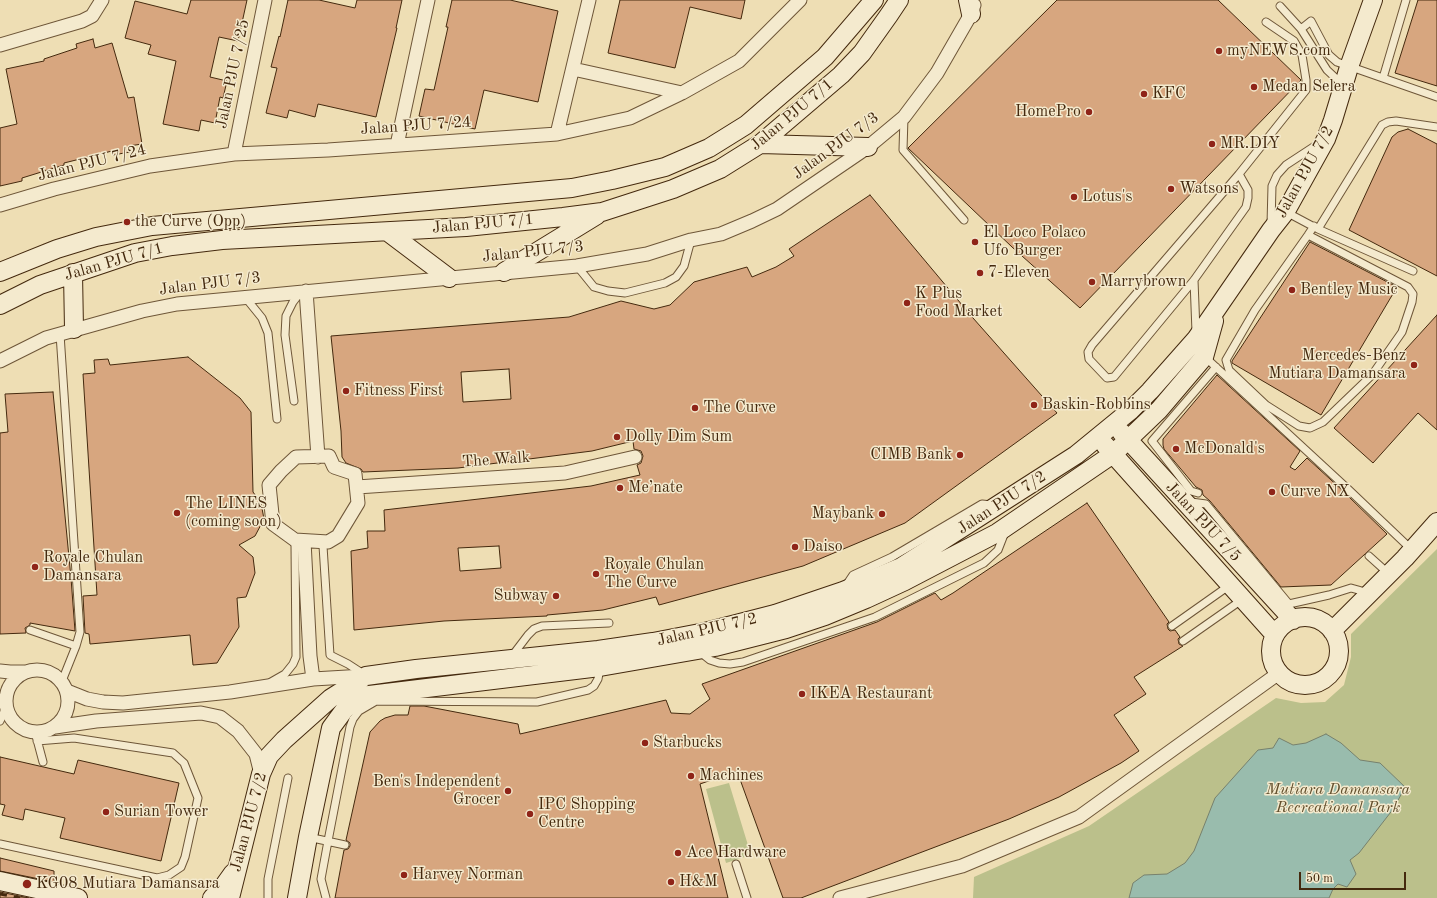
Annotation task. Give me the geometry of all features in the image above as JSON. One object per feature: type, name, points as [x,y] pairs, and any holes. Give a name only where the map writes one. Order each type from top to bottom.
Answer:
[{"type":"street","points":[[0,45],[82,21],[92,16],[102,0]]},
{"type":"street","name":"Jalan PJU 7/25","points":[[234,154],[265,0]]},
{"type":"street","points":[[397,145],[428,0]]},
{"type":"street","points":[[557,134],[589,0]]},
{"type":"street","name":"Jalan PJU 7/24","points":[[0,205],[54,189],[150,166],[234,154],[557,134],[630,118],[682,93],[739,61],[800,0]]},
{"type":"street","name":"Jalan PJU 7/1","points":[[0,272],[96,237],[152,226],[572,188],[612,180],[665,166],[709,148],[746,125],[824,58],[874,0]]},
{"type":"street","name":"Jalan PJU 7/1","points":[[0,305],[40,285],[135,253],[172,246],[222,240],[388,232],[555,218],[602,212],[673,189],[720,169],[760,144],[841,75],[862,53],[890,15],[899,0]]},
{"type":"street","name":"Jalan PJU 7/2","points":[[297,898],[331,728],[345,709],[362,696],[599,658],[653,642],[751,621],[843,591],[901,567],[999,506],[1076,455],[1131,410],[1150,391],[1196,338],[1271,230],[1286,212],[1326,139],[1349,67],[1373,0]]},
{"type":"street","name":"Jalan PJU 7/3","points":[[0,361],[46,338],[67,331],[142,311],[177,304],[244,296],[576,266],[647,254],[691,240],[721,234],[778,208],[868,147],[904,116],[937,73],[972,5]]},
{"type":"street","points":[[573,69],[682,93]]},
{"type":"street","points":[[760,144],[868,147]]},
{"type":"street","points":[[504,272],[602,212]]},
{"type":"street","points":[[388,232],[449,278]]},
{"type":"street","points":[[67,331],[73,274]]},
{"type":"street","points":[[304,291],[318,457]]},
{"type":"street","name":"Jalan PJU 7/2","points":[[230,898],[236,868],[261,774],[268,756],[331,698],[366,676],[416,669],[509,660],[599,658],[696,650],[756,637],[825,616],[905,581],[996,533],[1113,454],[1210,362],[1218,307]]},
{"type":"street","name":"Jalan PJU 7/5","points":[[1113,424],[1128,440],[1185,491],[1293,620]]},
{"type":"street","name":"Jalan PJU 7/5","points":[[1098,437],[1275,635]]},
{"type":"street","points":[[330,456],[334,467],[355,474],[358,503],[338,536],[328,542],[300,543],[272,524],[269,485],[281,471],[296,458],[318,457],[330,456]]},
{"type":"street","name":"The Walk","points":[[357,487],[565,473],[635,457]]},
{"type":"street","points":[[1332,631],[1413,550],[1437,522]]},
{"type":"street","points":[[300,543],[313,679]]},
{"type":"street","points":[[1304,618],[1315,619],[1332,631],[1337,641],[1339,653],[1337,664],[1330,674],[1321,681],[1310,685],[1299,685],[1288,681],[1279,673],[1274,665],[1271,655],[1275,635],[1280,629],[1293,620],[1304,618]]},
{"type":"street","points":[[0,670],[24,672],[34,669],[45,670],[54,674],[65,686],[87,698],[103,702],[122,703],[184,698],[313,679],[366,676]]},
{"type":"street","points":[[24,672],[15,678],[9,686],[3,704],[9,716],[16,724],[36,737],[55,727],[96,721],[201,713],[220,718],[238,731],[256,754],[261,774]]},
{"type":"street","points":[[840,898],[962,866],[1079,818],[1279,673]]},
{"type":"street","points":[[55,727],[62,720],[67,711],[69,701],[65,686]]},
{"type":"street","points":[[212,898],[223,887],[236,868]]},
{"type":"street","points":[[0,881],[78,898]]},
{"type":"lane","points":[[1383,78],[1406,0]]},
{"type":"lane","points":[[1280,6],[1302,29],[1326,70],[1344,85]]},
{"type":"lane","points":[[1302,29],[1311,21],[1329,55],[1337,62],[1437,97]]},
{"type":"lane","points":[[1239,174],[1248,190],[1246,208],[1194,280],[1114,377],[1107,378],[1089,359],[1088,352],[1092,345],[1239,174],[1306,90],[1302,55],[1294,41],[1266,22]]},
{"type":"lane","points":[[904,116],[903,150],[964,220]]},
{"type":"lane","points":[[1308,235],[1408,287],[1413,294],[1412,302],[1402,332],[1372,375],[1323,422],[1310,428],[1299,426],[1266,405],[1230,370],[1226,360],[1255,310],[1308,235],[1316,228],[1382,125],[1396,120],[1437,127]]},
{"type":"lane","points":[[1271,230],[1272,186],[1277,175],[1286,165],[1326,139]]},
{"type":"lane","points":[[1286,212],[1316,228],[1413,271]]},
{"type":"lane","points":[[576,266],[594,287],[608,291],[625,293],[665,283],[676,277],[684,266],[691,240]]},
{"type":"lane","points":[[1194,280],[1196,338]]},
{"type":"lane","points":[[294,401],[285,335],[286,316],[292,302],[304,291]]},
{"type":"lane","points":[[244,296],[254,306],[262,318],[268,333],[277,419]]},
{"type":"lane","points":[[65,686],[80,632],[67,331]]},
{"type":"lane","points":[[1370,593],[1351,588],[1329,595],[1289,604],[1206,504],[1185,491],[1152,441],[1210,362],[1347,491],[1413,550]]},
{"type":"lane","points":[[266,686],[285,674],[293,664],[296,656],[300,543]]},
{"type":"lane","points":[[323,546],[330,655],[348,664],[366,676]]},
{"type":"lane","points":[[1369,556],[1389,574]]},
{"type":"lane","points":[[1172,626],[1230,585]]},
{"type":"lane","points":[[1182,641],[1242,599]]},
{"type":"lane","points":[[509,660],[528,635],[534,629],[542,626],[608,623]]},
{"type":"lane","points":[[30,630],[76,646]]},
{"type":"lane","points":[[326,898],[321,879],[350,727],[359,711],[376,701],[537,702],[588,690],[594,686],[598,679],[599,658]]},
{"type":"lane","points":[[0,721],[3,704]]},
{"type":"lane","points":[[0,844],[157,878],[169,875],[181,867],[185,857],[198,798],[184,763],[173,753],[74,738],[36,737],[43,762]]},
{"type":"lane","points":[[268,898],[268,879],[288,778]]},
{"type":"lane","points":[[308,837],[345,845]]},
{"type":"lane","points":[[736,864],[747,898]]},
{"type":"green space","name":"Mutiara Damansara Recreational Park","points":[[1437,549],[1437,898],[973,898],[974,877],[1089,826],[1276,698],[1301,703],[1325,702],[1344,685],[1351,657],[1351,634]]},
{"type":"green space","points":[[729,783],[751,855],[726,863],[706,789]]},
{"type":"shaded area","points":[[1326,734],[1341,743],[1360,760],[1380,763],[1405,787],[1394,808],[1359,853],[1350,860],[1356,874],[1347,887],[1338,884],[1333,889],[1329,898],[1129,898],[1133,883],[1144,875],[1167,874],[1185,863],[1194,851],[1215,798],[1258,750],[1273,748],[1279,738],[1293,745],[1306,743]]},
{"type":"building","points":[[191,0],[247,0],[238,41],[219,37],[210,77],[227,81],[223,98],[220,97],[215,123],[201,120],[199,131],[163,124],[176,61],[148,54],[151,45],[125,38],[135,1],[187,14]]},
{"type":"building","points":[[288,0],[319,0],[355,8],[357,0],[402,0],[376,117],[318,104],[315,117],[289,110],[287,118],[266,113],[277,68],[271,67],[279,36],[280,37]]},
{"type":"building","points":[[452,0],[510,0],[558,11],[538,102],[484,90],[475,129],[419,116],[425,89],[434,90],[448,27],[446,27]]},
{"type":"building","points":[[620,0],[745,0],[741,19],[690,7],[675,68],[608,53]]},
{"type":"building","name":"Lotus's","points":[[1057,0],[1218,0],[1301,80],[1080,308],[1012,247],[908,148]]},
{"type":"building","points":[[1418,0],[1437,0],[1437,86],[1395,73]]},
{"type":"building","points":[[93,39],[95,48],[112,43],[128,98],[134,97],[142,144],[129,146],[130,152],[113,155],[112,151],[64,163],[64,165],[22,178],[22,181],[0,186],[0,128],[17,124],[6,69],[44,61],[44,59],[77,48],[76,44]]},
{"type":"building","points":[[1408,129],[1437,144],[1437,276],[1349,230],[1392,137],[1398,132]]},
{"type":"building","name":"The Curve","points":[[870,195],[973,318],[1057,413],[905,523],[803,566],[659,605],[656,597],[603,610],[547,616],[444,621],[354,630],[351,551],[368,548],[367,531],[385,531],[384,510],[591,486],[640,475],[637,465],[641,463],[643,456],[641,451],[634,449],[633,441],[592,451],[458,468],[363,472],[361,469],[346,463],[342,457],[341,431],[331,336],[569,317],[621,301],[654,309],[670,305],[694,282],[747,267],[752,277],[776,267],[794,256],[789,249]],"holes":[[[509,369],[511,399],[463,402],[461,372]],[[499,546],[501,568],[460,571],[458,548]]]},
{"type":"building","points":[[1310,242],[1397,287],[1321,415],[1232,363]]},
{"type":"building","name":"Mercedes-Benz Mutiara Damansara","points":[[1437,315],[1437,430],[1418,413],[1373,463],[1334,428]]},
{"type":"building","name":"The LINES (coming soon)","points":[[188,357],[240,398],[251,412],[253,492],[261,503],[264,519],[255,536],[239,545],[253,557],[255,573],[246,597],[237,598],[239,627],[217,663],[193,665],[190,635],[90,644],[89,634],[85,633],[83,596],[97,595],[83,374],[95,373],[94,360],[108,359],[110,365]]},
{"type":"building","name":"Curve NX","points":[[1217,375],[1300,451],[1290,467],[1295,470],[1307,458],[1342,490],[1341,494],[1343,496],[1348,496],[1387,534],[1331,585],[1281,587],[1210,501],[1203,495],[1202,490],[1196,487],[1164,449],[1163,439]]},
{"type":"building","name":"Royale Chulan Damansara","points":[[53,392],[75,631],[30,623],[30,625],[25,628],[26,633],[0,634],[0,433],[8,432],[5,394]]},
{"type":"building","points":[[1087,503],[1169,622],[1167,624],[1168,629],[1170,631],[1175,630],[1180,637],[1178,639],[1179,644],[1183,646],[1134,677],[1146,694],[1114,715],[1139,751],[1121,763],[1059,797],[1009,819],[801,898],[783,898],[737,771],[700,784],[728,898],[335,898],[344,850],[348,849],[350,846],[350,843],[346,840],[370,732],[380,721],[385,718],[395,715],[408,715],[410,706],[424,706],[518,724],[520,734],[666,700],[671,713],[690,714],[710,699],[702,684],[877,622],[935,593],[941,600]]},
{"type":"building","name":"Surian Tower","points":[[0,757],[74,774],[78,760],[179,783],[161,861],[60,838],[65,818],[25,809],[23,820],[2,815],[5,805],[0,804]]},
{"type":"building","points":[[0,858],[54,871],[54,882],[0,871]]},
{"type":"building","points":[[0,892],[29,898],[0,898]]},
{"type":"railway","points":[[0,894],[20,898]]},
{"type":"place","name":"myNEWS.com","points":[[1219,51]]},
{"type":"place","name":"Medan Selera","points":[[1254,87]]},
{"type":"place","name":"KFC","points":[[1144,94]]},
{"type":"place","name":"HomePro","points":[[1089,112]]},
{"type":"place","name":"MR.DIY","points":[[1212,144]]},
{"type":"place","name":"Watsons","points":[[1171,189]]},
{"type":"place","name":"Lotus's","points":[[1074,197]]},
{"type":"place","name":"the Curve (Opp)","points":[[127,222]]},
{"type":"place","name":"El Loco Polaco Ufo Burger","points":[[975,242]]},
{"type":"place","name":"7-Eleven","points":[[980,273]]},
{"type":"place","name":"Marrybrown","points":[[1092,282]]},
{"type":"place","name":"Bentley Music","points":[[1292,290]]},
{"type":"place","name":"K Plus Food Market","points":[[907,303]]},
{"type":"place","name":"Mercedes-Benz Mutiara Damansara","points":[[1414,365]]},
{"type":"place","name":"Fitness First","points":[[346,391]]},
{"type":"place","name":"Baskin-Robbins","points":[[1034,405]]},
{"type":"place","name":"The Curve","points":[[695,408]]},
{"type":"place","name":"Dolly Dim Sum","points":[[617,437]]},
{"type":"place","name":"McDonald's","points":[[1176,449]]},
{"type":"place","name":"CIMB Bank","points":[[960,455]]},
{"type":"place","name":"Me’nate","points":[[620,488]]},
{"type":"place","name":"Curve NX","points":[[1272,492]]},
{"type":"place","name":"The LINES (coming soon)","points":[[177,513]]},
{"type":"place","name":"Maybank","points":[[882,514]]},
{"type":"place","name":"Daiso","points":[[795,547]]},
{"type":"place","name":"Royale Chulan Damansara","points":[[35,567]]},
{"type":"place","name":"Royale Chulan The Curve","points":[[596,574]]},
{"type":"place","name":"Subway","points":[[556,596]]},
{"type":"place","name":"IKEA Restaurant","points":[[802,694]]},
{"type":"place","name":"Starbucks","points":[[645,743]]},
{"type":"place","name":"Machines","points":[[691,776]]},
{"type":"place","name":"Ben's Independent Grocer","points":[[508,791]]},
{"type":"place","name":"Surian Tower","points":[[106,812]]},
{"type":"place","name":"IPC Shopping Centre","points":[[530,814]]},
{"type":"place","name":"Ace Hardware","points":[[678,853]]},
{"type":"place","name":"Harvey Norman","points":[[404,875]]},
{"type":"place","name":"H&M","points":[[671,882]]},
{"type":"place","name":"KG08 Mutiara Damansara","points":[[27,884]]}]
